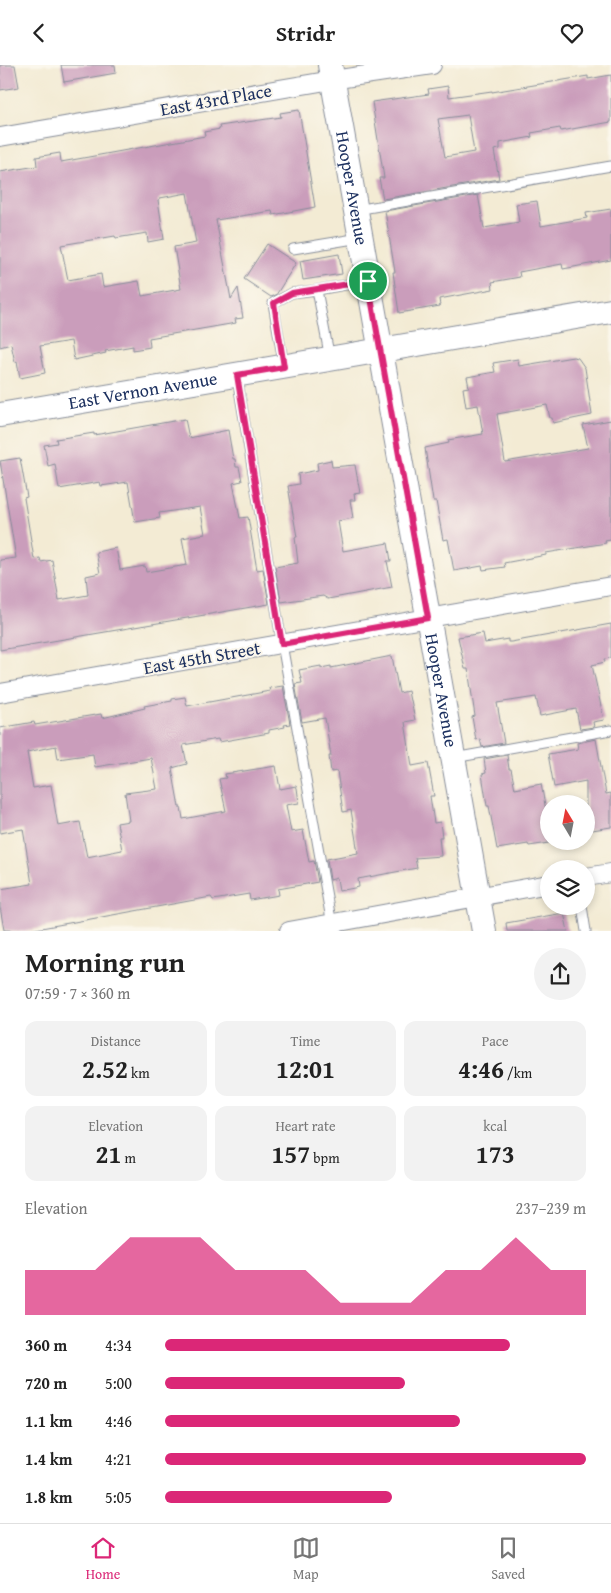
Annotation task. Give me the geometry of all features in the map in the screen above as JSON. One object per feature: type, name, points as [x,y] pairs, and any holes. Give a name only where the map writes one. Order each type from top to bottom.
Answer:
[{"type":"street","name":"East 43rd Place","points":[[0,137],[331,72],[432,65]]},
{"type":"street","name":"Hooper Avenue","points":[[331,72],[484,931]]},
{"type":"street","name":"East Vernon Avenue","points":[[0,415],[611,311]]},
{"type":"street","name":"East 45th Street","points":[[0,693],[611,586]]},
{"type":"street","points":[[595,876],[611,873]]},
{"type":"street","points":[[289,931],[333,927],[540,886]]},
{"type":"lane","points":[[356,210],[611,166]]},
{"type":"lane","points":[[293,249],[360,237]]},
{"type":"lane","points":[[284,367],[274,303],[292,293],[368,281]]},
{"type":"lane","points":[[317,290],[330,359]]},
{"type":"lane","points":[[237,375],[282,644],[333,927]]},
{"type":"lane","points":[[453,757],[611,730]]},
{"type":"lane","points":[[583,915],[586,931]]},
{"type":"building","points":[[0,65],[15,65],[19,87],[0,90]]},
{"type":"building","points":[[61,65],[115,65],[116,73],[64,82]]},
{"type":"building","points":[[611,75],[611,122],[561,131],[560,128],[531,133],[532,137],[500,143],[500,149],[494,150],[499,179],[383,199],[379,178],[384,178],[372,102],[429,94],[428,89],[448,86],[449,97],[588,76],[588,79]],"holes":[[[468,115],[474,152],[445,157],[438,119]]]},
{"type":"building","points":[[299,110],[315,207],[273,215],[272,211],[216,220],[231,299],[238,288],[243,318],[235,319],[236,323],[149,338],[150,347],[133,350],[133,346],[105,351],[106,353],[74,360],[71,341],[40,346],[45,373],[20,378],[11,344],[0,347],[0,172],[37,166],[36,157],[60,153],[61,162],[205,136],[204,132],[220,129],[219,126],[281,117],[280,113]],"holes":[[[187,193],[196,243],[174,247],[181,289],[142,296],[139,281],[103,287],[101,274],[68,280],[61,245],[147,233],[148,242],[164,239],[158,200]]]},
{"type":"building","points":[[478,195],[484,228],[519,222],[516,204],[537,201],[541,226],[587,218],[586,213],[611,209],[611,260],[563,269],[562,264],[519,272],[520,277],[492,282],[493,289],[439,299],[440,306],[399,313],[393,272],[395,272],[385,211]]},
{"type":"building","points":[[267,244],[296,263],[276,295],[271,297],[244,279]]},
{"type":"building","points":[[339,254],[342,274],[303,280],[300,261]]},
{"type":"building","points":[[573,357],[578,358],[585,368],[592,415],[553,423],[547,405],[497,414],[505,462],[588,448],[583,425],[611,420],[611,540],[605,541],[606,543],[546,553],[546,555],[504,563],[505,567],[483,570],[482,566],[454,571],[448,539],[443,540],[436,501],[433,501],[425,448],[449,443],[448,440],[483,434],[478,405],[466,407],[463,388],[469,387],[467,377],[495,372],[493,363],[518,359],[519,366]]},
{"type":"building","points":[[185,419],[189,438],[228,430],[233,459],[235,459],[236,467],[239,467],[242,481],[233,483],[240,518],[248,517],[257,570],[263,569],[269,604],[0,650],[0,560],[16,558],[0,461],[20,458],[27,497],[24,498],[34,559],[40,558],[41,562],[52,560],[59,600],[88,595],[86,576],[100,573],[96,552],[116,548],[120,570],[145,566],[146,572],[187,565],[182,538],[205,534],[200,507],[159,513],[160,518],[135,522],[128,482],[101,486],[100,482],[59,489],[55,464],[48,466],[44,445],[57,443],[56,439],[94,433],[94,435]]},
{"type":"building","points":[[331,460],[332,467],[355,465],[360,493],[354,494],[355,500],[350,500],[353,518],[338,521],[343,551],[388,543],[391,561],[387,561],[392,587],[328,599],[323,596],[281,602],[275,567],[298,563],[295,537],[297,537],[288,486],[299,484],[298,474],[318,470],[317,463]]},
{"type":"building","points":[[611,624],[611,658],[604,659],[605,662],[592,665],[604,720],[593,722],[594,727],[580,729],[576,709],[540,716],[536,697],[497,703],[504,743],[482,747],[480,739],[476,740],[472,717],[475,716],[468,669],[465,669],[458,637],[483,633],[485,643],[508,639],[508,642],[511,642]]},
{"type":"building","points":[[392,656],[399,693],[408,691],[415,720],[405,722],[412,766],[428,763],[434,796],[430,796],[434,823],[440,822],[442,837],[439,837],[441,856],[415,858],[417,868],[358,879],[359,887],[339,891],[337,878],[330,880],[327,859],[358,853],[351,810],[343,812],[337,771],[331,772],[329,756],[331,756],[325,718],[302,722],[295,684],[302,683],[299,670],[321,666],[321,668],[331,666],[331,668]]},
{"type":"building","points":[[283,686],[290,724],[284,725],[285,727],[269,730],[269,733],[219,742],[218,739],[183,745],[187,764],[172,768],[179,807],[181,807],[183,819],[226,811],[219,779],[226,778],[225,774],[276,766],[280,789],[296,786],[297,788],[299,803],[286,805],[291,832],[303,830],[309,862],[314,861],[318,882],[278,889],[279,895],[250,900],[249,894],[213,900],[211,897],[25,931],[4,930],[0,907],[0,889],[32,884],[23,829],[0,833],[0,728],[34,722],[35,725],[101,714],[102,718],[185,697],[187,706],[270,691],[269,688]],"holes":[[[56,746],[58,759],[93,754],[95,767],[151,758],[157,789],[125,793],[129,821],[117,823],[122,850],[87,857],[80,822],[58,826],[51,785],[33,788],[27,752]]]},
{"type":"building","points":[[596,739],[606,794],[611,793],[611,827],[595,830],[595,795],[586,795],[586,781],[554,787],[548,754],[578,749],[577,743]]},
{"type":"building","points":[[507,755],[515,789],[541,784],[543,795],[540,795],[540,844],[529,846],[528,844],[497,849],[482,774],[486,773],[484,759]]},
{"type":"building","points":[[552,915],[564,915],[568,931],[507,931],[506,923]]},
{"type":"route","points":[[368,281],[428,618],[282,644],[237,375],[284,367],[274,303],[292,293],[368,281]]}]
